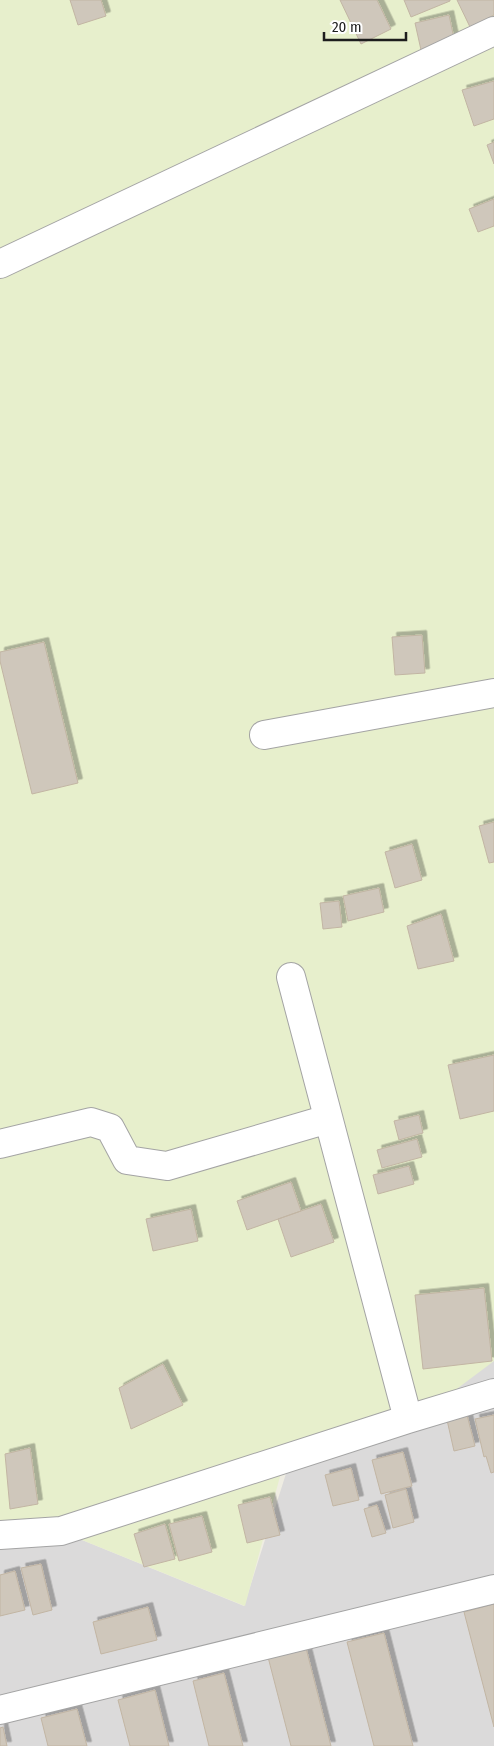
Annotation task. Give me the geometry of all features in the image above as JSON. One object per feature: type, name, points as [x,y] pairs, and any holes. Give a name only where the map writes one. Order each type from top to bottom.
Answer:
[{"type":"street","points":[[0,264],[494,31]]},
{"type":"street","points":[[264,735],[494,694]]},
{"type":"street","points":[[291,977],[408,1419]]},
{"type":"street","points":[[0,1144],[91,1122],[110,1128],[127,1160],[167,1166],[328,1119]]},
{"type":"street","points":[[0,1535],[61,1531],[494,1393]]},
{"type":"street","points":[[0,1710],[494,1589]]},
{"type":"shaded area","points":[[494,1343],[494,1746],[0,1746],[0,1535],[55,1529],[244,1606],[290,1461]]},
{"type":"green space","points":[[0,0],[494,0],[494,1361],[422,1415],[285,1458],[245,1606],[55,1529],[0,1532]]},
{"type":"building","points":[[70,0],[101,0],[106,16],[78,25]]},
{"type":"building","points":[[340,0],[377,0],[391,29],[361,44]]},
{"type":"building","points":[[404,0],[450,0],[450,1],[411,17]]},
{"type":"building","points":[[457,0],[494,0],[494,15],[470,27]]},
{"type":"building","points":[[449,15],[455,43],[421,50],[415,23]]},
{"type":"building","points":[[494,81],[494,119],[474,126],[462,90]]},
{"type":"building","points":[[494,142],[494,164],[487,145]]},
{"type":"building","points":[[494,199],[494,226],[478,232],[469,209]]},
{"type":"building","points":[[422,635],[425,673],[395,675],[392,637]]},
{"type":"building","points":[[44,642],[78,783],[32,794],[0,661],[0,652]]},
{"type":"building","points":[[494,822],[494,862],[489,863],[479,826]]},
{"type":"building","points":[[412,844],[422,880],[395,888],[385,852]]},
{"type":"building","points":[[379,888],[384,912],[348,921],[343,896]]},
{"type":"building","points":[[339,901],[342,927],[323,929],[320,903]]},
{"type":"building","points":[[441,914],[454,961],[418,969],[407,926]]},
{"type":"building","points":[[494,1055],[494,1111],[460,1119],[448,1065]]},
{"type":"building","points":[[419,1115],[423,1133],[399,1140],[394,1121]]},
{"type":"building","points":[[417,1139],[422,1157],[382,1168],[377,1150]]},
{"type":"building","points":[[409,1166],[414,1184],[378,1194],[373,1175]]},
{"type":"building","points":[[291,1182],[301,1211],[247,1230],[237,1201]]},
{"type":"building","points":[[321,1204],[334,1242],[291,1257],[278,1219]]},
{"type":"building","points":[[191,1209],[198,1241],[153,1251],[146,1219]]},
{"type":"building","points":[[484,1288],[492,1361],[423,1369],[415,1295]]},
{"type":"building","points":[[163,1364],[183,1405],[131,1429],[119,1388]]},
{"type":"building","points":[[467,1415],[475,1446],[454,1451],[447,1420]]},
{"type":"building","points":[[494,1415],[494,1472],[491,1473],[486,1456],[484,1457],[475,1419]]},
{"type":"building","points":[[30,1448],[38,1504],[10,1509],[5,1454]]},
{"type":"building","points":[[403,1452],[412,1486],[381,1494],[372,1460]]},
{"type":"building","points":[[351,1468],[359,1500],[333,1506],[325,1475]]},
{"type":"building","points":[[406,1489],[414,1522],[393,1528],[385,1495]]},
{"type":"building","points":[[270,1497],[280,1535],[247,1543],[238,1505]]},
{"type":"building","points":[[377,1505],[386,1533],[372,1537],[364,1509]]},
{"type":"building","points":[[202,1516],[212,1552],[179,1561],[169,1524]]},
{"type":"building","points":[[165,1524],[175,1559],[144,1567],[134,1534]]},
{"type":"building","points":[[41,1564],[52,1610],[33,1615],[21,1568]]},
{"type":"building","points":[[15,1571],[25,1610],[0,1616],[0,1575]]},
{"type":"building","points":[[494,1604],[494,1727],[464,1612]]},
{"type":"building","points":[[148,1607],[157,1640],[101,1654],[93,1622]]},
{"type":"building","points":[[384,1633],[413,1746],[374,1746],[347,1642]]},
{"type":"building","points":[[306,1648],[331,1746],[291,1746],[268,1657]]},
{"type":"building","points":[[224,1673],[243,1746],[209,1746],[193,1681]]},
{"type":"building","points":[[155,1690],[169,1746],[130,1746],[118,1700]]},
{"type":"building","points":[[77,1709],[87,1746],[48,1746],[41,1718]]},
{"type":"building","points":[[3,1727],[7,1746],[0,1746],[0,1728]]}]
